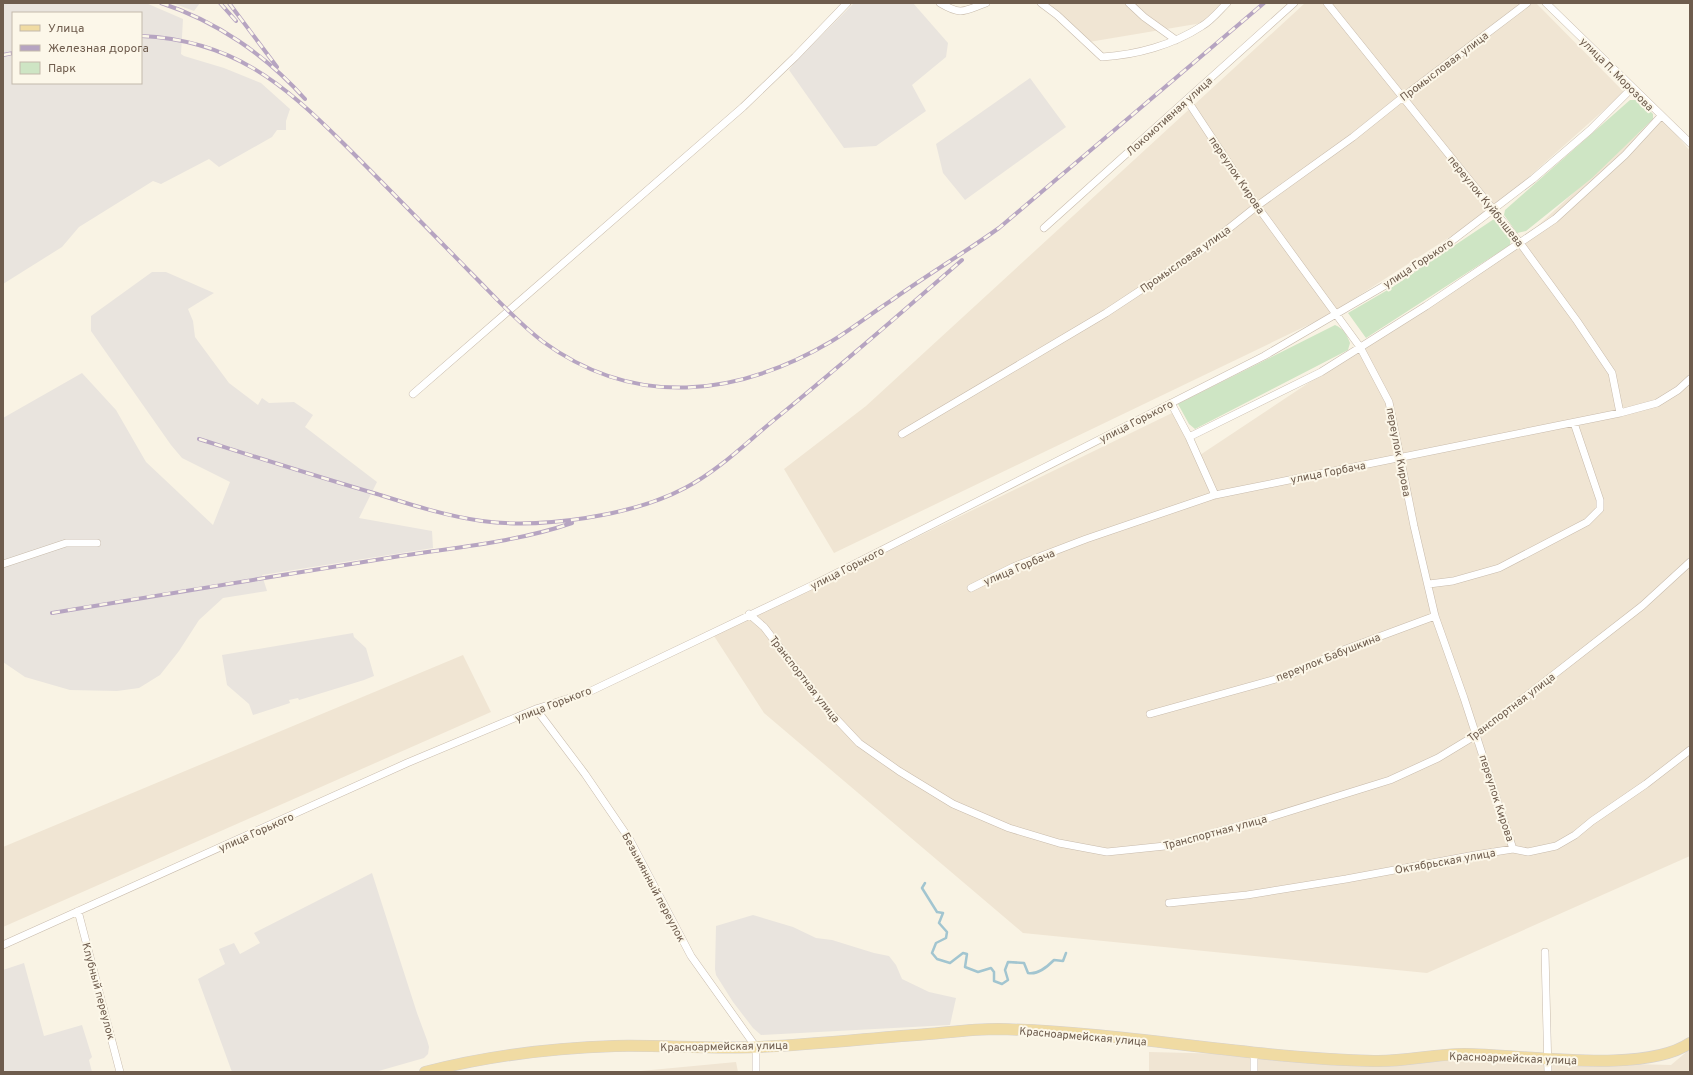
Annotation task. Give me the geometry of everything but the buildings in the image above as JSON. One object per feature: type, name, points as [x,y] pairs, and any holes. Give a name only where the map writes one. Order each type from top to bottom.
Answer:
[{"type":"main road","name":"Красноармейская улица","points":[[425,1072],[467,1062],[536,1051],[616,1046],[756,1047],[993,1029],[1049,1031],[1254,1052],[1376,1062],[1462,1054],[1547,1060],[1622,1062],[1653,1058],[1681,1050],[1690,1043]]},
{"type":"street","points":[[413,394],[743,107],[795,57],[847,3]]},
{"type":"street","points":[[940,3],[954,11],[966,11],[986,3]]},
{"type":"street","points":[[1041,3],[1057,15],[1102,57],[1128,55],[1176,40],[1203,26],[1227,3]]},
{"type":"street","points":[[1129,3],[1144,17],[1176,40]]},
{"type":"street","name":"Локомотивная улица","points":[[1044,228],[1294,3]]},
{"type":"street","name":"переулок Куйбышева","points":[[1327,3],[1492,211],[1520,243],[1577,321],[1612,373],[1620,413]]},
{"type":"street","name":"Промысловая улица","points":[[902,434],[1106,313],[1203,249],[1257,206],[1353,137],[1527,3]]},
{"type":"street","name":"улица П. Морозова","points":[[1546,3],[1690,143]]},
{"type":"street","name":"улица Горького","points":[[3,944],[407,763],[536,709],[591,691],[680,649],[749,614],[815,584],[1264,356],[1336,315],[1436,253],[1492,211],[1570,148],[1632,88]]},
{"type":"street","name":"переулок Кирова","points":[[1187,100],[1257,206],[1360,347],[1389,402],[1414,526],[1429,584],[1435,616],[1513,849]]},
{"type":"street","points":[[1189,437],[1321,372],[1426,306],[1520,243],[1555,219],[1625,155],[1661,116]]},
{"type":"street","name":"улица Горбача","points":[[971,588],[1014,567],[1086,539],[1215,495],[1574,423],[1657,404],[1678,390],[1690,379]]},
{"type":"street","points":[[1171,403],[1189,437],[1215,495]]},
{"type":"street","points":[[1429,584],[1453,581],[1498,568],[1587,522],[1600,509],[1600,500],[1574,423]]},
{"type":"street","points":[[3,564],[66,543],[97,543]]},
{"type":"street","name":"Транспортная улица","points":[[749,614],[764,627],[827,709],[859,743],[899,771],[953,804],[1009,828],[1059,844],[1107,852],[1165,846],[1271,817],[1390,780],[1438,758],[1476,735],[1642,606],[1690,562]]},
{"type":"street","name":"переулок Бабушкина","points":[[1150,714],[1287,676],[1346,649],[1435,616]]},
{"type":"street","name":"Безымянный переулок","points":[[536,709],[585,774],[630,840],[691,956],[756,1047]]},
{"type":"street","name":"Октябрьская улица","points":[[1169,903],[1247,895],[1513,849],[1528,852],[1556,846],[1575,835],[1690,750]]},
{"type":"street","name":"Клубный переулок","points":[[78,911],[120,1072]]},
{"type":"street","points":[[1545,952],[1548,1072]]},
{"type":"street","points":[[756,1047],[756,1072]]},
{"type":"street","points":[[1254,1052],[1254,1072]]},
{"type":"shaded area","points":[[3,3],[146,3],[183,19],[181,54],[224,68],[261,83],[290,109],[286,121],[286,130],[277,130],[272,137],[219,167],[209,159],[161,184],[153,181],[79,227],[62,247],[3,284]]},
{"type":"shaded area","points":[[172,3],[200,3],[194,11]]},
{"type":"shaded area","points":[[854,3],[913,3],[948,43],[946,57],[912,85],[926,111],[876,146],[844,148],[789,70],[795,62]]},
{"type":"shaded area","points":[[1038,3],[1231,3],[1214,21],[1089,42]]},
{"type":"shaded area","points":[[1305,3],[1536,3],[1624,92],[1493,209],[1329,315],[834,553],[784,469],[866,406]]},
{"type":"shaded area","points":[[1030,78],[1066,127],[965,200],[943,173],[936,144]]},
{"type":"shaded area","points":[[1659,114],[1690,151],[1690,856],[1427,973],[1023,933],[764,713],[714,636],[1174,412],[1200,455],[1518,244]]},
{"type":"shaded area","points":[[152,272],[166,272],[214,293],[188,309],[193,321],[195,337],[229,383],[258,405],[262,398],[269,403],[294,402],[313,415],[305,427],[377,482],[359,518],[432,531],[433,548],[262,575],[267,591],[223,598],[199,620],[179,651],[160,675],[139,688],[117,691],[70,690],[25,677],[3,662],[3,418],[82,373],[116,410],[146,462],[213,525],[230,482],[182,458],[171,445],[91,331],[91,316]]},
{"type":"shaded area","points":[[353,633],[354,637],[366,648],[374,676],[299,700],[298,698],[289,700],[290,703],[253,715],[249,704],[227,685],[222,655]]},
{"type":"shaded area","points":[[463,655],[491,712],[3,927],[3,847]]},
{"type":"shaded area","points":[[372,873],[427,1040],[429,1047],[428,1054],[424,1058],[375,1072],[232,1072],[198,979],[225,964],[219,949],[234,943],[240,954],[260,943],[254,933]]},
{"type":"shaded area","points":[[753,915],[793,927],[816,938],[832,940],[889,956],[896,965],[902,979],[929,992],[956,998],[950,1025],[761,1035],[753,1028],[733,1002],[716,975],[715,969],[716,926]]},
{"type":"shaded area","points":[[24,963],[44,1036],[82,1025],[92,1057],[89,1060],[92,1072],[3,1072],[3,970]]},
{"type":"shaded area","points":[[1690,1049],[1690,1072],[1149,1072],[1149,1052],[1671,1065]]},
{"type":"shaded area","points":[[736,1062],[738,1072],[630,1072]]},
{"type":"green space","points":[[1630,100],[1639,100],[1653,114],[1653,119],[1592,178],[1526,231],[1517,233],[1504,215],[1505,210]]},
{"type":"green space","points":[[1494,219],[1498,221],[1511,237],[1510,245],[1366,338],[1348,313],[1391,288]]},
{"type":"green space","points":[[1335,325],[1343,330],[1348,337],[1350,343],[1348,350],[1195,429],[1189,424],[1178,404]]},
{"type":"waterway","points":[[925,883],[922,888],[937,912],[943,913],[939,923],[947,932],[946,938],[936,943],[932,953],[937,959],[950,963],[963,953],[967,954],[965,967],[978,972],[991,968],[994,972],[994,981],[1002,984],[1008,980],[1005,970],[1008,962],[1024,963],[1028,973],[1035,973],[1045,968],[1054,960],[1063,961],[1066,953]]},
{"type":"railway","points":[[161,3],[201,19],[239,41],[274,68],[305,99]]},
{"type":"railway","points":[[220,3],[236,21]]},
{"type":"railway","points":[[229,3],[277,67]]},
{"type":"railway","points":[[142,36],[173,39],[203,46],[229,56],[254,69],[277,84],[321,122],[505,308],[542,341],[577,363],[613,378],[650,386],[686,388],[723,384],[760,374],[796,360],[840,336],[999,228],[1264,3]]},
{"type":"railway","points":[[3,55],[12,53]]},
{"type":"railway","points":[[199,439],[416,506],[469,519],[505,523],[531,523],[586,518],[613,513],[663,498],[685,488],[709,473],[845,361],[962,260]]},
{"type":"railway","points":[[52,613],[406,555],[502,541],[572,523]]}]
